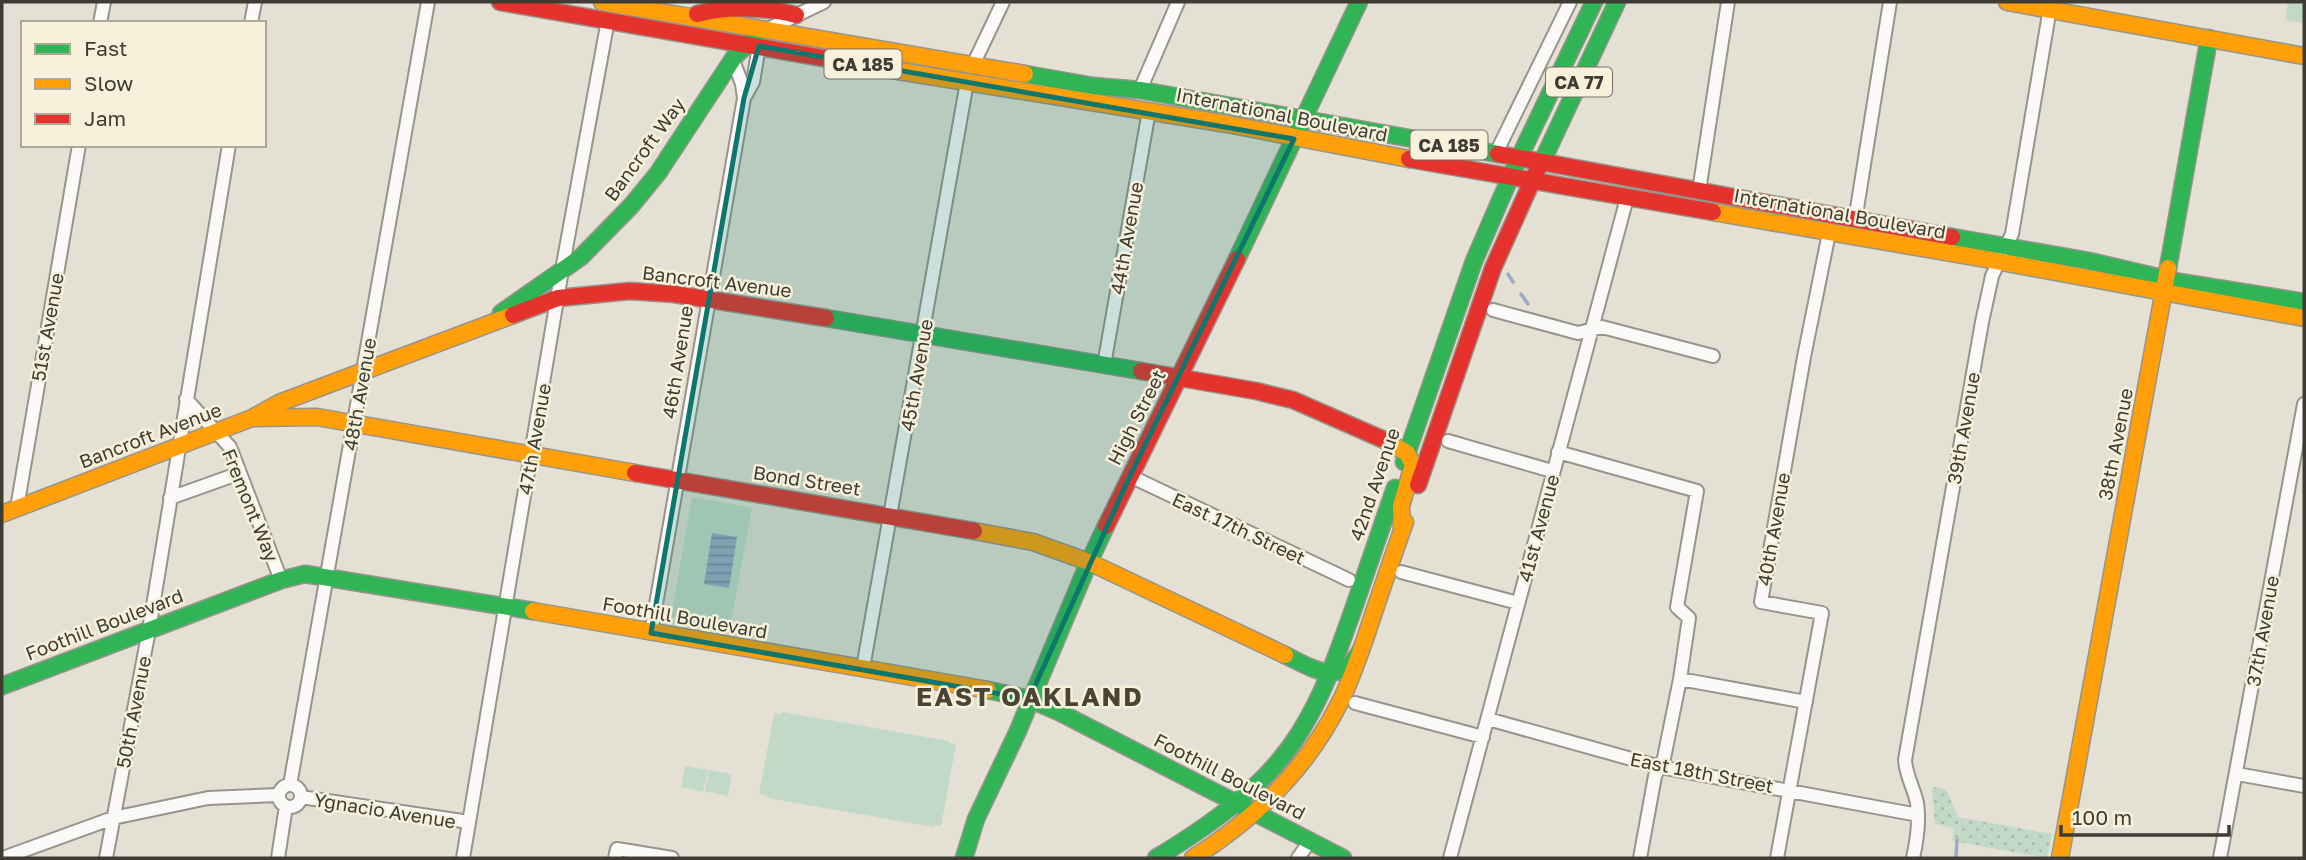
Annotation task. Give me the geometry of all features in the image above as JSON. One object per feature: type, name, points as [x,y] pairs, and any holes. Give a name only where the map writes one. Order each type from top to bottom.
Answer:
[{"type":"main road","name":"International Boulevard","points":[[500,2],[1149,111],[1294,139],[1998,262],[2165,286],[2304,302]]},
{"type":"main road","name":"International Boulevard","points":[[602,2],[663,7],[689,16],[767,30],[1093,86],[1140,90],[1496,153],[1855,221],[2089,261],[2165,286],[2304,318]]},
{"type":"main road","name":"High Street","points":[[964,858],[976,819],[1089,562],[1359,2]]},
{"type":"main road","name":"CA 77","points":[[1519,158],[1594,2]]},
{"type":"main road","name":"CA 77","points":[[1532,181],[1617,2]]},
{"type":"main road","points":[[2007,2],[2050,5],[2304,56]]},
{"type":"main road","points":[[689,16],[718,8],[796,15]]},
{"type":"main road","points":[[733,60],[767,30]]},
{"type":"main road","name":"38th Avenue","points":[[2060,858],[2209,38]]},
{"type":"main road","name":"Bancroft Way","points":[[478,329],[581,257],[605,233],[658,173],[733,60]]},
{"type":"main road","name":"42nd Avenue","points":[[1156,858],[1198,833],[1235,803],[1266,774],[1300,733],[1331,673],[1464,286],[1519,158]]},
{"type":"main road","points":[[1193,858],[1256,813],[1298,770],[1340,704],[1493,268],[1532,181]]},
{"type":"main road","name":"Bancroft Avenue","points":[[9,511],[252,418],[279,403],[558,298],[630,291],[709,299],[923,333],[1256,391],[1293,400],[1340,419],[1408,453]]},
{"type":"main road","name":"Bond Street","points":[[252,418],[317,417],[679,481],[892,515],[1033,542],[1089,562],[1315,670],[1331,673]]},
{"type":"main road","points":[[1402,530],[1401,506],[1413,465],[1408,453]]},
{"type":"main road","name":"Foothill Boulevard","points":[[2,686],[281,580],[305,574],[327,576],[1004,692],[1030,699],[1343,858]]},
{"type":"main road","points":[[1331,673],[1345,670],[1356,660],[1361,650]]},
{"type":"street","points":[[100,21],[104,2]]},
{"type":"street","points":[[251,21],[255,2]]},
{"type":"street","name":"48th Avenue","points":[[290,785],[428,2]]},
{"type":"street","points":[[767,30],[824,2]]},
{"type":"street","points":[[973,65],[1003,2]]},
{"type":"street","points":[[1140,90],[1178,2]]},
{"type":"street","points":[[1496,153],[1570,2]]},
{"type":"street","points":[[1699,191],[1728,2]]},
{"type":"street","points":[[1855,221],[1890,2]]},
{"type":"street","name":"39th Avenue","points":[[1913,858],[1918,815],[1916,800],[1906,774],[1905,760],[1982,322],[1992,276],[2012,234],[2050,5]]},
{"type":"street","name":"47th Avenue","points":[[463,858],[562,270],[608,20]]},
{"type":"street","name":"46th Avenue","points":[[651,633],[744,98],[752,82],[752,45]]},
{"type":"street","name":"46th Avenue","points":[[733,60],[744,98]]},
{"type":"street","name":"45th Avenue","points":[[863,668],[967,82]]},
{"type":"street","name":"44th Avenue","points":[[1104,366],[1149,111]]},
{"type":"street","name":"51st Avenue","points":[[9,511],[79,147]]},
{"type":"street","name":"50th Avenue","points":[[106,858],[149,630],[177,446],[229,147]]},
{"type":"street","name":"41st Avenue","points":[[1450,858],[1626,198]]},
{"type":"street","name":"40th Avenue","points":[[1777,858],[1822,613],[1761,602],[1804,357],[1829,233]]},
{"type":"street","points":[[1493,310],[1578,333],[1602,327],[1713,356]]},
{"type":"street","points":[[186,399],[216,431]]},
{"type":"street","name":"37th Avenue","points":[[2220,858],[2304,404]]},
{"type":"street","name":"Fremont Way","points":[[216,431],[230,447],[281,580]]},
{"type":"street","points":[[1448,441],[1552,471]]},
{"type":"street","points":[[1558,452],[1697,491],[1677,607],[1689,618],[1680,679],[1664,758],[1655,776],[1640,858]]},
{"type":"street","points":[[170,498],[240,473]]},
{"type":"street","name":"East 17th Street","points":[[1130,476],[1349,580]]},
{"type":"street","points":[[1401,572],[1518,603]]},
{"type":"street","points":[[1680,679],[1807,702]]},
{"type":"street","points":[[1355,703],[1483,737]]},
{"type":"street","name":"East 18th Street","points":[[1488,719],[1660,767],[1918,815]]},
{"type":"street","points":[[2237,774],[2304,786]]},
{"type":"street","points":[[3,858],[113,818],[208,798],[283,801],[292,807],[301,797],[298,789],[290,785],[281,790],[283,801],[278,858]]},
{"type":"street","name":"Ygnacio Avenue","points":[[301,797],[469,822]]},
{"type":"street","points":[[1298,858],[1310,841]]},
{"type":"street","points":[[616,853],[672,858]]},
{"type":"highlighted area","points":[[759,46],[1294,139],[1130,476],[1029,699],[651,633],[744,98]]},
{"type":"green space","points":[[2288,2],[2304,2],[2304,23],[2285,20]]},
{"type":"green space","points":[[692,497],[752,508],[730,627],[671,617]]},
{"type":"green space","points":[[782,712],[949,741],[956,745],[941,826],[767,798],[759,794],[774,713]]},
{"type":"green space","points":[[685,766],[708,770],[703,792],[681,787]]},
{"type":"green space","points":[[709,770],[732,774],[728,796],[705,791]]},
{"type":"green space","points":[[1932,787],[1946,789],[1958,817],[2052,834],[2047,858],[1952,841],[1954,828],[1935,824]]},
{"type":"water","points":[[712,533],[737,537],[729,588],[704,584]]},
{"type":"waterway","points":[[1508,274],[1513,282]]},
{"type":"waterway","points":[[1521,294],[1528,304]]},
{"type":"waterway","points":[[1956,858],[1957,840]]},
{"type":"traffic: fast","points":[[1237,259],[1359,2]]},
{"type":"traffic: fast","points":[[1519,158],[1594,2]]},
{"type":"traffic: fast","points":[[1542,162],[1617,2]]},
{"type":"traffic: fast","points":[[501,313],[581,257],[631,206],[658,173],[735,56],[754,38]]},
{"type":"traffic: fast","points":[[2168,268],[2209,38]]},
{"type":"traffic: fast","points":[[1025,74],[1093,86],[1140,90],[1498,154]]},
{"type":"traffic: fast","points":[[1404,462],[1474,261],[1516,164]]},
{"type":"traffic: fast","points":[[1952,237],[2089,261],[2179,282],[2304,302]]},
{"type":"traffic: fast","points":[[826,318],[1141,371]]},
{"type":"traffic: fast","points":[[1156,858],[1236,803],[1271,770],[1300,732],[1336,657],[1395,488]]},
{"type":"traffic: fast","points":[[964,858],[976,819],[1017,733],[1106,526]]},
{"type":"traffic: fast","points":[[2,686],[281,580],[305,574],[533,611]]},
{"type":"traffic: fast","points":[[1285,655],[1317,670],[1336,672],[1353,661],[1361,650]]},
{"type":"traffic: fast","points":[[988,690],[1029,699],[1059,712],[1343,858]]},
{"type":"traffic: slow","points":[[602,2],[1025,74]]},
{"type":"traffic: slow","points":[[2007,2],[2304,56]]},
{"type":"traffic: slow","points":[[886,69],[1227,124],[1409,159]]},
{"type":"traffic: slow","points":[[1713,212],[2304,318]]},
{"type":"traffic: slow","points":[[2060,858],[2168,268]]},
{"type":"traffic: slow","points":[[2,514],[252,418],[279,403],[513,315]]},
{"type":"traffic: slow","points":[[252,418],[317,417],[635,473]]},
{"type":"traffic: slow","points":[[1382,439],[1407,453],[1413,465],[1401,506],[1402,530]]},
{"type":"traffic: slow","points":[[1193,858],[1258,810],[1295,771],[1326,728],[1353,672],[1405,522]]},
{"type":"traffic: slow","points":[[974,531],[1033,542],[1089,562],[1285,655]]},
{"type":"traffic: slow","points":[[533,611],[988,690]]},
{"type":"traffic: jam","points":[[500,2],[886,69]]},
{"type":"traffic: jam","points":[[697,14],[746,8],[796,15]]},
{"type":"traffic: jam","points":[[1498,154],[1952,237]]},
{"type":"traffic: jam","points":[[1409,159],[1713,212]]},
{"type":"traffic: jam","points":[[1418,485],[1493,268],[1538,168]]},
{"type":"traffic: jam","points":[[1106,526],[1237,259]]},
{"type":"traffic: jam","points":[[513,315],[558,298],[630,291],[674,294],[826,318]]},
{"type":"traffic: jam","points":[[1141,371],[1293,400],[1382,439]]},
{"type":"traffic: jam","points":[[635,473],[974,531]]},
{"type":"district","name":"EAST OAKLAND","points":[[1030,696]]}]
